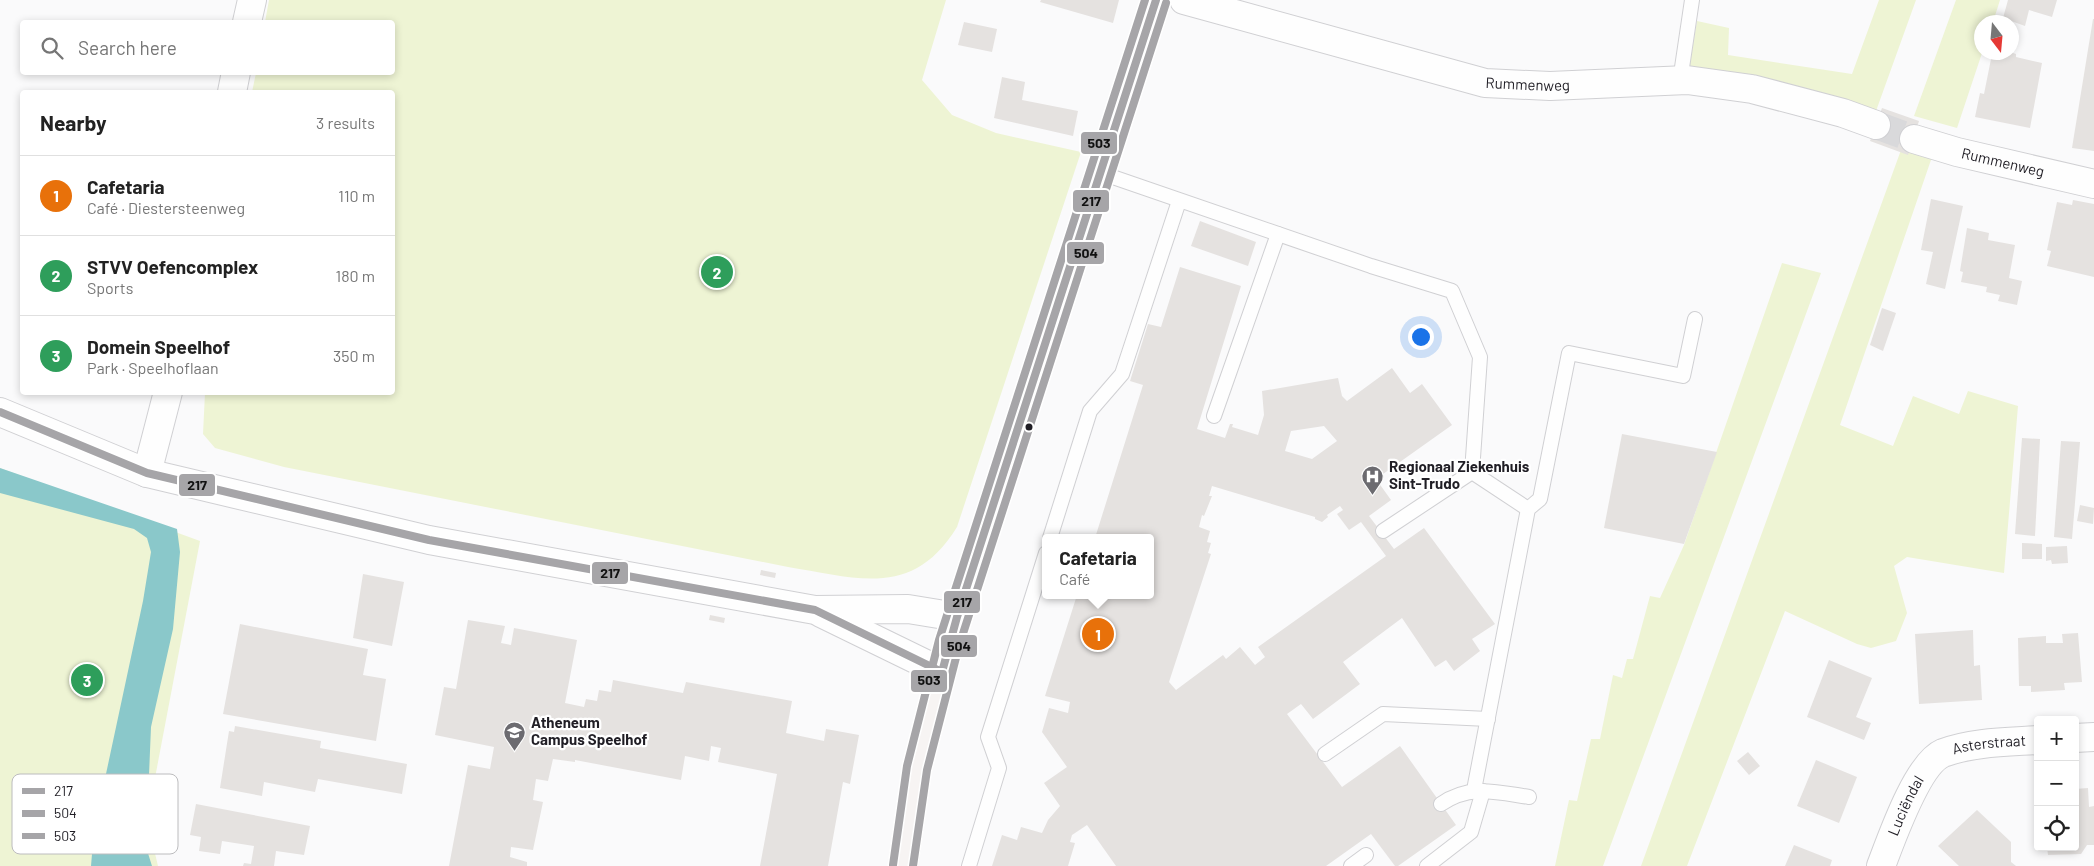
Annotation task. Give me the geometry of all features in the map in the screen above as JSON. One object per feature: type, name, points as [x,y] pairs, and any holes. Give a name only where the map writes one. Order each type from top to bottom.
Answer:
[{"type":"main road","points":[[903,866],[917,768],[957,617],[1156,0]]},
{"type":"street","points":[[247,20],[252,0]]},
{"type":"street","name":"Rummenweg","points":[[1184,0],[1485,82],[1550,86],[1680,81],[1752,89],[1843,113],[1876,125]]},
{"type":"street","points":[[232,90],[235,75]]},
{"type":"street","name":"Rummenweg","points":[[1914,139],[1957,152],[2094,184]]},
{"type":"street","points":[[147,472],[167,395]]},
{"type":"street","points":[[0,412],[147,472],[429,540],[815,610],[908,609],[957,617]]},
{"type":"street","points":[[815,610],[942,672]]},
{"type":"street","points":[[2079,738],[2094,737]]},
{"type":"street","name":"Asterstraat","points":[[1941,754],[1989,743],[2034,740]]},
{"type":"street","name":"Luciëndal","points":[[1881,866],[1915,782],[1941,754]]},
{"type":"lane","points":[[1680,81],[1692,0]]},
{"type":"lane","points":[[1101,173],[1371,266],[1452,291],[1480,357],[1472,472]]},
{"type":"lane","points":[[1051,534],[1090,411],[1122,374],[1179,201]]},
{"type":"lane","points":[[1214,416],[1278,234]]},
{"type":"lane","points":[[1427,866],[1472,832],[1488,719],[1528,509],[1540,499],[1568,353],[1683,376],[1695,319]]},
{"type":"lane","points":[[1472,472],[1528,509]]},
{"type":"lane","points":[[1383,531],[1472,472]]},
{"type":"lane","points":[[968,866],[998,768],[988,737],[1042,566]]},
{"type":"lane","points":[[1325,754],[1383,714],[1488,719]]},
{"type":"lane","points":[[1441,804],[1457,794],[1478,790],[1529,797]]},
{"type":"lane","points":[[1351,866],[1366,855]]},
{"type":"green space","points":[[269,0],[946,0],[922,80],[952,115],[996,133],[1081,152],[957,527],[940,550],[922,565],[902,574],[882,578],[837,576],[284,467],[215,448],[203,434],[205,395],[395,395],[395,90],[252,90],[256,75],[395,75],[395,20],[265,20]]},
{"type":"green space","points":[[1879,0],[1916,0],[1876,111],[1689,68],[1697,21],[1729,28],[1728,55],[1852,74]]},
{"type":"green space","points":[[1956,0],[2000,0],[1995,15],[1974,15],[1974,60],[1980,60],[1957,128],[1914,116]]},
{"type":"green space","points":[[1901,150],[1932,157],[1840,425],[1893,446],[1913,396],[1959,414],[1968,391],[2018,406],[2004,573],[1907,557],[1894,566],[1907,613],[1896,641],[1871,648],[1857,644],[1785,611],[1687,866],[1641,866]]},
{"type":"green space","points":[[1782,263],[1821,273],[1603,866],[1555,866],[1569,800],[1577,801],[1591,739],[1600,739],[1613,675],[1622,678],[1627,659],[1633,659],[1650,596],[1660,598],[1684,545]]},
{"type":"green space","points":[[0,468],[200,541],[156,774],[12,774],[12,854],[155,854],[158,866],[0,866]]},
{"type":"water","points":[[0,468],[177,529],[180,552],[173,629],[151,727],[149,774],[106,774],[143,601],[151,552],[147,538],[134,529],[0,493]]},
{"type":"water","points":[[92,854],[148,854],[152,866],[91,866]]},
{"type":"building","points":[[1041,0],[1119,0],[1113,23],[1040,2]]},
{"type":"building","points":[[2008,0],[2057,0],[2052,17],[2029,10],[2025,26],[2019,24],[2019,15],[2004,15]]},
{"type":"building","points":[[2094,19],[2094,151],[2072,148]]},
{"type":"building","points":[[964,22],[997,29],[992,52],[958,45]]},
{"type":"building","points":[[2019,58],[2042,63],[2030,128],[1975,117],[1980,93],[1984,94],[1991,60],[2019,60]]},
{"type":"building","points":[[1002,77],[1025,82],[1022,100],[1078,111],[1073,136],[994,118]]},
{"type":"building","points":[[1882,108],[1919,121],[1908,155],[1870,141]]},
{"type":"building","points":[[1931,199],[1963,206],[1945,289],[1926,284],[1933,252],[1921,250]]},
{"type":"building","points":[[2073,200],[2094,204],[2094,277],[2047,266],[2051,251],[2047,250],[2057,202],[2072,205]]},
{"type":"building","points":[[1200,221],[1256,242],[1248,266],[1191,246]]},
{"type":"building","points":[[1967,228],[1989,233],[1988,240],[2015,245],[2009,278],[2022,281],[2017,305],[1998,301],[2000,295],[1986,292],[1987,287],[1961,282],[1963,272],[1960,271]]},
{"type":"building","points":[[1180,267],[1241,286],[1197,429],[1225,438],[1230,424],[1233,424],[1232,427],[1258,435],[1264,415],[1262,391],[1338,378],[1342,396],[1347,401],[1392,368],[1410,393],[1422,384],[1452,425],[1376,479],[1391,500],[1369,516],[1394,549],[1424,528],[1495,624],[1472,639],[1480,651],[1454,671],[1446,660],[1435,667],[1402,618],[1343,662],[1360,684],[1313,719],[1301,704],[1287,714],[1342,787],[1400,746],[1456,825],[1398,866],[1395,866],[1371,834],[1326,866],[1116,866],[1087,825],[1072,835],[1070,842],[1075,843],[1068,866],[992,866],[1002,835],[1017,840],[1021,827],[1042,833],[1048,820],[1060,806],[1044,783],[1067,767],[1042,732],[1049,708],[1068,713],[1070,702],[1045,696],[1076,599],[1154,599],[1154,534],[1096,534],[1143,385],[1130,381],[1148,324],[1161,327]],"holes":[[[1324,426],[1337,441],[1312,459],[1285,451],[1291,431]],[[1212,486],[1315,517],[1315,519],[1322,522],[1328,517],[1327,515],[1340,506],[1343,510],[1337,514],[1349,530],[1361,522],[1386,556],[1258,647],[1265,657],[1255,665],[1240,647],[1226,659],[1223,655],[1176,690],[1169,682],[1211,554],[1208,553],[1211,543],[1207,542],[1210,531],[1199,527],[1202,515],[1204,516],[1212,496],[1209,496]]]},
{"type":"building","points":[[1882,308],[1896,313],[1883,351],[1870,345]]},
{"type":"building","points":[[1622,434],[1717,452],[1684,544],[1604,528]]},
{"type":"building","points":[[2022,438],[2040,439],[2035,536],[2015,534]]},
{"type":"building","points":[[2061,441],[2080,442],[2072,539],[2054,537]]},
{"type":"building","points":[[2080,505],[2094,508],[2093,524],[2077,521]]},
{"type":"building","points":[[2022,543],[2042,544],[2042,559],[2022,559]]},
{"type":"building","points":[[2067,546],[2068,563],[2052,564],[2051,560],[2046,561],[2046,547]]},
{"type":"building","points":[[761,570],[776,573],[775,578],[760,575]]},
{"type":"building","points":[[363,574],[404,582],[392,646],[353,638]]},
{"type":"building","points":[[710,615],[725,618],[724,623],[709,620]]},
{"type":"building","points":[[468,620],[505,626],[501,643],[511,645],[514,628],[577,640],[565,703],[584,707],[586,699],[597,701],[599,690],[611,692],[613,680],[683,693],[686,682],[792,701],[786,733],[824,741],[826,729],[859,735],[850,784],[843,782],[828,866],[760,866],[777,774],[718,762],[721,748],[711,746],[709,761],[685,756],[681,780],[575,760],[575,762],[553,759],[548,781],[536,779],[533,800],[543,802],[533,850],[511,847],[510,857],[527,862],[527,866],[449,866],[468,765],[490,769],[494,747],[435,735],[444,687],[456,689]]},
{"type":"building","points":[[240,624],[368,649],[363,675],[386,679],[376,741],[223,714]]},
{"type":"building","points":[[1973,630],[1974,666],[1980,665],[1982,700],[1919,704],[1915,634]]},
{"type":"building","points":[[2078,633],[2082,682],[2064,683],[2065,690],[2031,692],[2031,686],[2019,686],[2018,638],[2046,636],[2046,643],[2063,643],[2062,634]]},
{"type":"building","points":[[1829,660],[1872,678],[1856,717],[1871,723],[1864,740],[1807,717]]},
{"type":"building","points":[[235,726],[321,741],[320,748],[407,764],[402,794],[318,779],[315,792],[264,782],[262,796],[220,788],[229,731],[234,732]]},
{"type":"building","points":[[1748,752],[1760,766],[1749,775],[1737,761]]},
{"type":"building","points":[[1816,760],[1857,777],[1839,823],[1797,806]]},
{"type":"building","points":[[2088,788],[2089,807],[2094,806],[2094,845],[2087,845],[2081,854],[2048,855],[2048,851],[2079,851],[2079,789]]},
{"type":"building","points":[[196,804],[310,826],[304,855],[276,851],[274,866],[243,866],[244,863],[251,864],[254,846],[222,841],[220,854],[199,851],[201,837],[190,835]]},
{"type":"building","points":[[1977,810],[2011,842],[2011,862],[2016,866],[1959,866],[1938,846]]},
{"type":"building","points":[[1794,845],[1832,860],[1830,866],[1785,866]]},
{"type":"tunnel","points":[[1876,125],[1914,139]]},
{"type":"transit line","name":"503","points":[[893,865],[907,766],[939,640],[1145,0]]},
{"type":"transit line","name":"217","points":[[0,412],[147,473],[429,540],[815,610],[942,672],[957,617],[1156,0]]},
{"type":"transit line","name":"504","points":[[913,866],[927,770],[959,646],[1166,3]]},
{"type":"place","name":"STVV Oefencomplex","points":[[717,272]]},
{"type":"place","name":"Regionaal Ziekenhuis Sint-Trudo","points":[[1373,495]]},
{"type":"place","name":"Cafetaria","points":[[1098,634]]},
{"type":"place","name":"Domein Speelhof","points":[[87,680]]},
{"type":"place","name":"Atheneum Campus Speelhof","points":[[515,751]]}]
